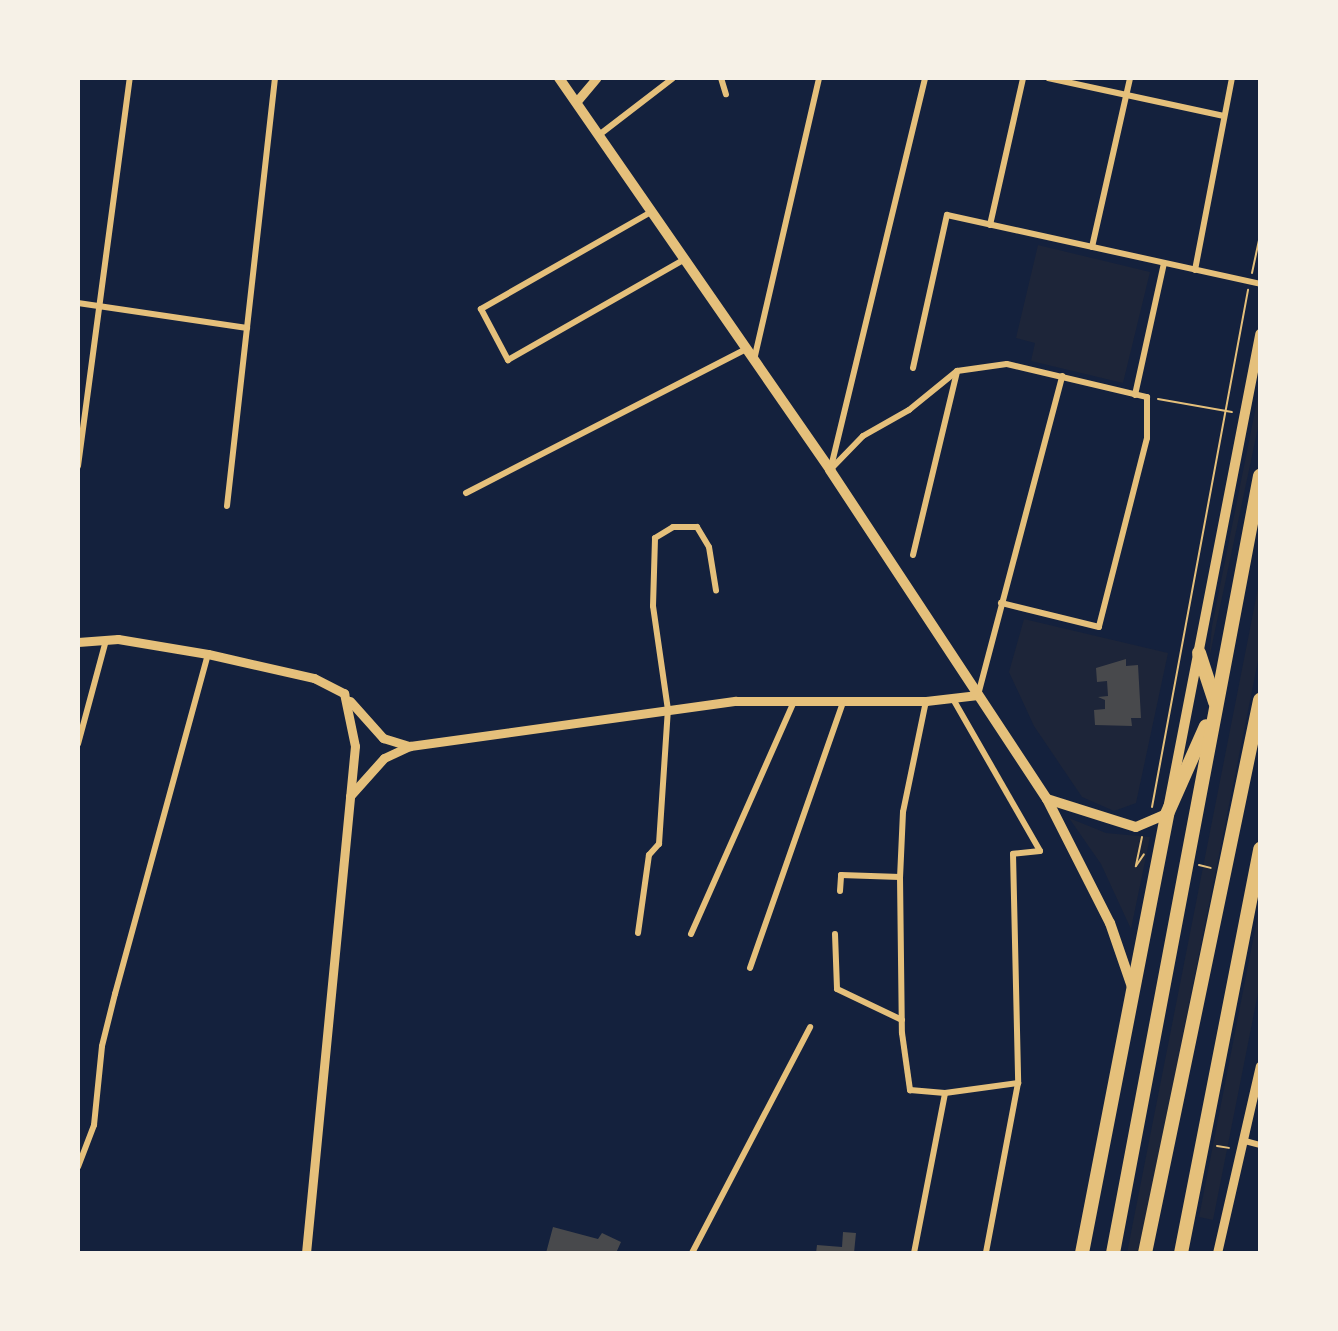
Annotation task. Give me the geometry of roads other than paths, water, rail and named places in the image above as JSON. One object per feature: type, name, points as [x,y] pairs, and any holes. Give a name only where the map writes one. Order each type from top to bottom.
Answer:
[{"type":"highway","points":[[1113,1253],[1215,703],[1260,476]]},
{"type":"highway","points":[[1082,1253],[1167,814],[1215,703],[1199,653]]},
{"type":"highway","points":[[1145,1253],[1260,700]]},
{"type":"highway","points":[[1181,1253],[1200,1142],[1260,849]]},
{"type":"main road","points":[[559,78],[830,470],[1047,799],[1110,923],[1132,987]]},
{"type":"main road","points":[[1047,799],[1119,825],[1148,824],[1167,814],[1247,415],[1260,334]]},
{"type":"street","points":[[78,466],[96,305],[130,78]]},
{"type":"street","points":[[577,101],[596,78]]},
{"type":"street","points":[[599,135],[673,78]]},
{"type":"street","points":[[721,78],[726,94]]},
{"type":"street","points":[[754,360],[819,78]]},
{"type":"street","points":[[830,470],[876,297],[925,78]]},
{"type":"street","points":[[990,225],[1023,78]]},
{"type":"street","points":[[1048,78],[1224,116]]},
{"type":"street","points":[[1092,247],[1130,78]]},
{"type":"street","points":[[1196,270],[1232,78]]},
{"type":"street","points":[[227,506],[275,79]]},
{"type":"street","points":[[651,212],[481,309],[508,360],[683,260]]},
{"type":"street","points":[[913,368],[947,215],[1260,284]]},
{"type":"street","points":[[1135,395],[1164,263]]},
{"type":"street","points":[[78,303],[247,328]]},
{"type":"street","points":[[466,494],[746,349]]},
{"type":"street","points":[[830,470],[863,436],[909,410],[957,371],[1007,364],[1147,397],[1147,438],[1099,627],[1001,603]]},
{"type":"street","points":[[913,555],[957,371]]},
{"type":"street","points":[[350,796],[384,758],[410,746],[736,701],[843,703],[926,701],[978,694],[1062,376]]},
{"type":"street","points":[[638,933],[649,855],[659,844],[668,710],[653,606],[655,538],[673,527],[697,527],[709,547],[716,590]]},
{"type":"street","points":[[78,642],[106,640],[208,654],[314,678],[345,693],[367,725],[383,738],[410,746]]},
{"type":"street","points":[[78,744],[106,640]]},
{"type":"street","points":[[78,1167],[94,1125],[102,1046],[118,982],[208,654]]},
{"type":"street","points":[[306,1253],[350,796],[354,725],[345,693]]},
{"type":"street","points":[[953,699],[1040,851],[1013,854],[1018,1083],[986,1253]]},
{"type":"street","points":[[926,701],[903,812],[900,877],[902,1020],[910,1090],[945,1093],[1018,1083]]},
{"type":"street","points":[[691,934],[794,702]]},
{"type":"street","points":[[750,968],[843,703]]},
{"type":"street","points":[[840,891],[841,875],[900,877]]},
{"type":"street","points":[[835,934],[837,989],[902,1020]]},
{"type":"street","points":[[692,1253],[810,1027]]},
{"type":"street","points":[[1217,1253],[1243,1152],[1260,1066]]},
{"type":"street","points":[[914,1253],[945,1093]]},
{"type":"street","points":[[1245,1141],[1260,1144]]}]
